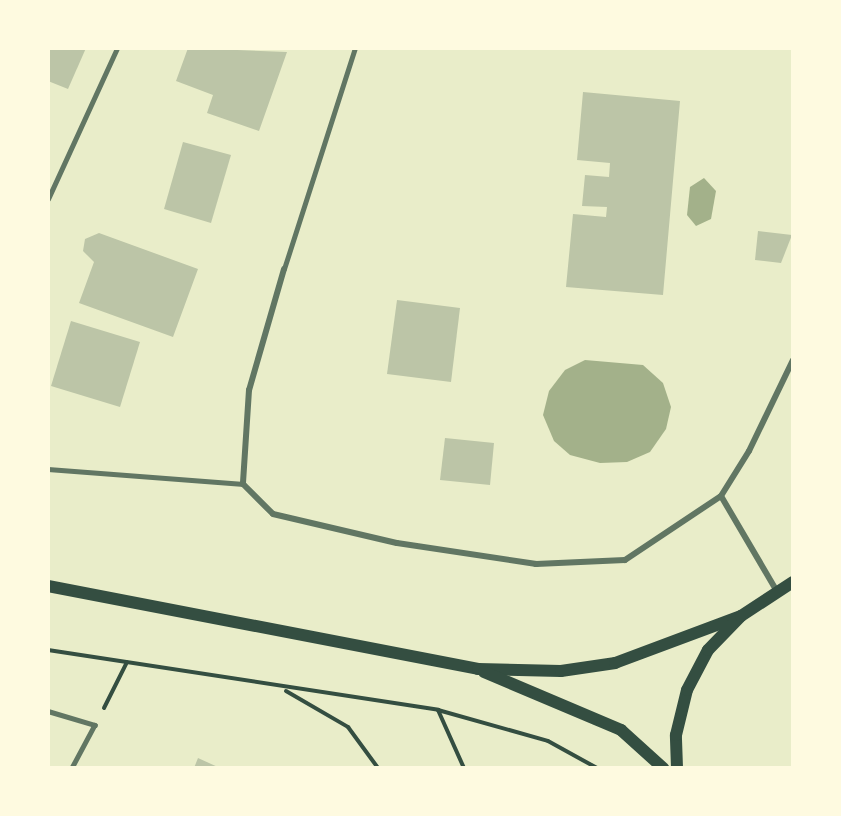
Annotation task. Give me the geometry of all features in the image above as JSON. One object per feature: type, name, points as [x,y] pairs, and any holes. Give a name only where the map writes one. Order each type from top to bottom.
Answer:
[{"type":"main road","points":[[48,586],[478,669],[561,671],[615,663],[741,616],[793,582]]},
{"type":"main road","points":[[778,593],[793,588]]},
{"type":"main road","points":[[677,768],[676,735],[687,690],[708,650],[741,616]]},
{"type":"main road","points":[[478,669],[621,730],[663,768]]},
{"type":"street","points":[[284,269],[249,390],[243,484],[273,514],[397,543],[536,564],[625,560],[721,496],[749,451],[793,360]]},
{"type":"street","points":[[721,496],[778,593]]},
{"type":"lane","points":[[48,199],[117,48]]},
{"type":"lane","points":[[284,269],[355,48]]},
{"type":"lane","points":[[48,469],[243,484]]},
{"type":"lane","points":[[48,711],[95,725],[72,768]]},
{"type":"path","points":[[48,650],[282,689],[438,710],[548,741],[597,768]]},
{"type":"path","points":[[95,725],[127,662]]},
{"type":"path","points":[[282,689],[348,727],[378,768]]},
{"type":"path","points":[[438,710],[464,768]]},
{"type":"shaded area","points":[[704,178],[716,191],[711,219],[696,226],[687,215],[690,187]]},
{"type":"shaded area","points":[[585,360],[643,365],[663,383],[671,407],[666,429],[650,452],[627,462],[600,463],[570,455],[554,441],[543,415],[549,391],[565,370]]},
{"type":"building","points":[[48,48],[86,48],[68,89],[48,81]]},
{"type":"building","points":[[188,48],[287,52],[259,131],[207,113],[213,95],[176,81]]},
{"type":"building","points":[[583,92],[680,101],[663,295],[566,287],[573,214],[606,217],[607,207],[582,206],[585,175],[609,177],[610,163],[577,160]]},
{"type":"building","points":[[183,142],[231,155],[211,223],[164,209]]},
{"type":"building","points":[[758,231],[792,235],[781,263],[755,260]]},
{"type":"building","points":[[99,233],[198,269],[173,337],[79,303],[94,262],[83,251],[85,239]]},
{"type":"building","points":[[397,300],[460,308],[451,382],[387,374]]},
{"type":"building","points":[[71,321],[140,342],[120,407],[51,386]]},
{"type":"building","points":[[445,438],[494,443],[490,485],[440,480]]},
{"type":"building","points":[[198,758],[220,768],[194,768]]}]
